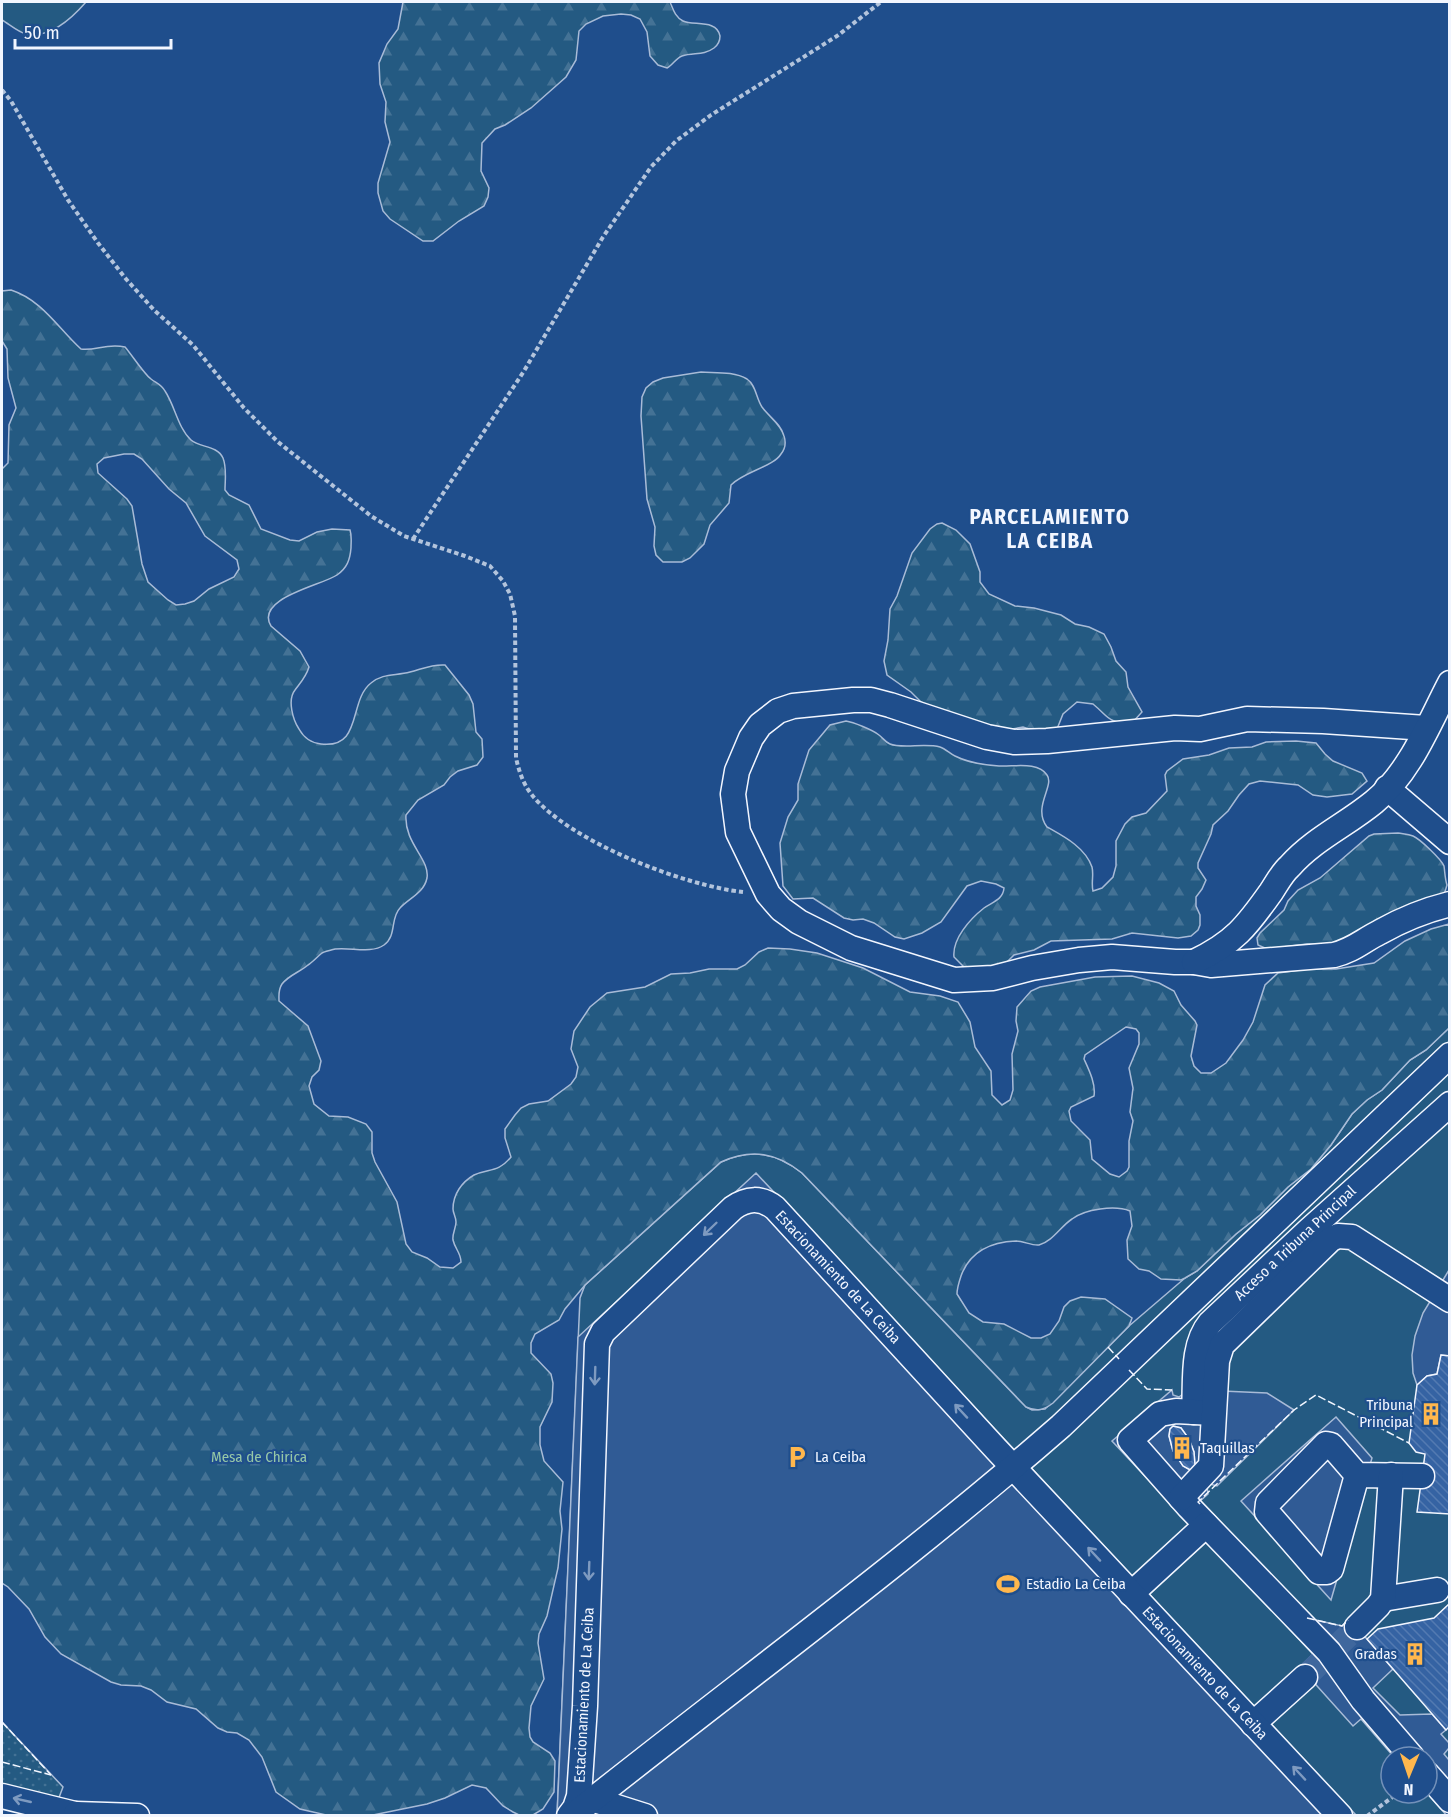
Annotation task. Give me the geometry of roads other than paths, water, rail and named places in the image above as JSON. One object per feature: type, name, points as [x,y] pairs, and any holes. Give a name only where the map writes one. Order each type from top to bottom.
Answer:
[{"type":"street","points":[[1194,962],[1229,943],[1246,927],[1289,866],[1329,831],[1374,802],[1387,788],[1401,770],[1426,728],[1449,683]]},
{"type":"street","points":[[1426,728],[1323,721],[1247,719],[1200,729],[1175,728],[1047,741],[1014,742],[987,737],[871,700],[827,702],[793,706],[778,711],[760,725],[751,738],[737,771],[733,794],[738,832],[768,894],[781,909],[799,922],[851,948],[954,980],[993,978],[1032,968],[1112,957],[1210,965],[1334,955],[1348,952],[1378,933],[1410,918],[1449,904]]},
{"type":"street","points":[[1387,788],[1449,842]]},
{"type":"street","points":[[578,1806],[788,1648],[1013,1467],[1060,1426],[1449,1055]]},
{"type":"street","name":"Acceso a Tribuna Principal","points":[[1180,1498],[1210,1466],[1197,1351],[1202,1335],[1210,1323],[1316,1223],[1449,1104]]},
{"type":"street","name":"Estacionamiento de La Ceiba","points":[[578,1806],[585,1706],[597,1344],[603,1332],[733,1208],[741,1203],[759,1200],[775,1208],[1131,1594],[1340,1815]]},
{"type":"street","name":"Acceso a Tribuna Principal","points":[[1204,1412],[1222,1345],[1331,1239],[1338,1236],[1352,1237],[1448,1297]]},
{"type":"street","points":[[1204,1412],[1176,1411],[1160,1414],[1130,1440],[1180,1498],[1329,1652],[1363,1700],[1402,1745]]},
{"type":"street","points":[[1357,1475],[1330,1569],[1327,1572],[1319,1572],[1267,1512],[1268,1503],[1326,1444],[1331,1445],[1357,1475],[1422,1476]]},
{"type":"street","points":[[1357,1627],[1383,1599],[1390,1475]]},
{"type":"street","points":[[1131,1594],[1206,1525]]},
{"type":"street","points":[[1383,1599],[1437,1590]]},
{"type":"street","points":[[1253,1724],[1305,1677]]},
{"type":"street","points":[[1439,1788],[1449,1800]]},
{"type":"street","points":[[2,1796],[80,1815],[137,1815]]},
{"type":"street","points":[[578,1806],[634,1814]]},
{"type":"tunnel","points":[[1305,1677],[1357,1627]]},
{"type":"place","name":"Tribuna Principal","points":[[1431,1414]]},
{"type":"place","name":"Taquillas","points":[[1182,1448]]},
{"type":"place","name":"La Ceiba","points":[[797,1457]]},
{"type":"place","name":"Estadio La Ceiba","points":[[1008,1584]]},
{"type":"place","name":"Gradas","points":[[1415,1654]]},
{"type":"district","name":"PARCELAMIENTO LA CEIBA","points":[[1050,529]]},
{"type":"park label","name":"Mesa de Chirica","points":[[259,1457]]}]
